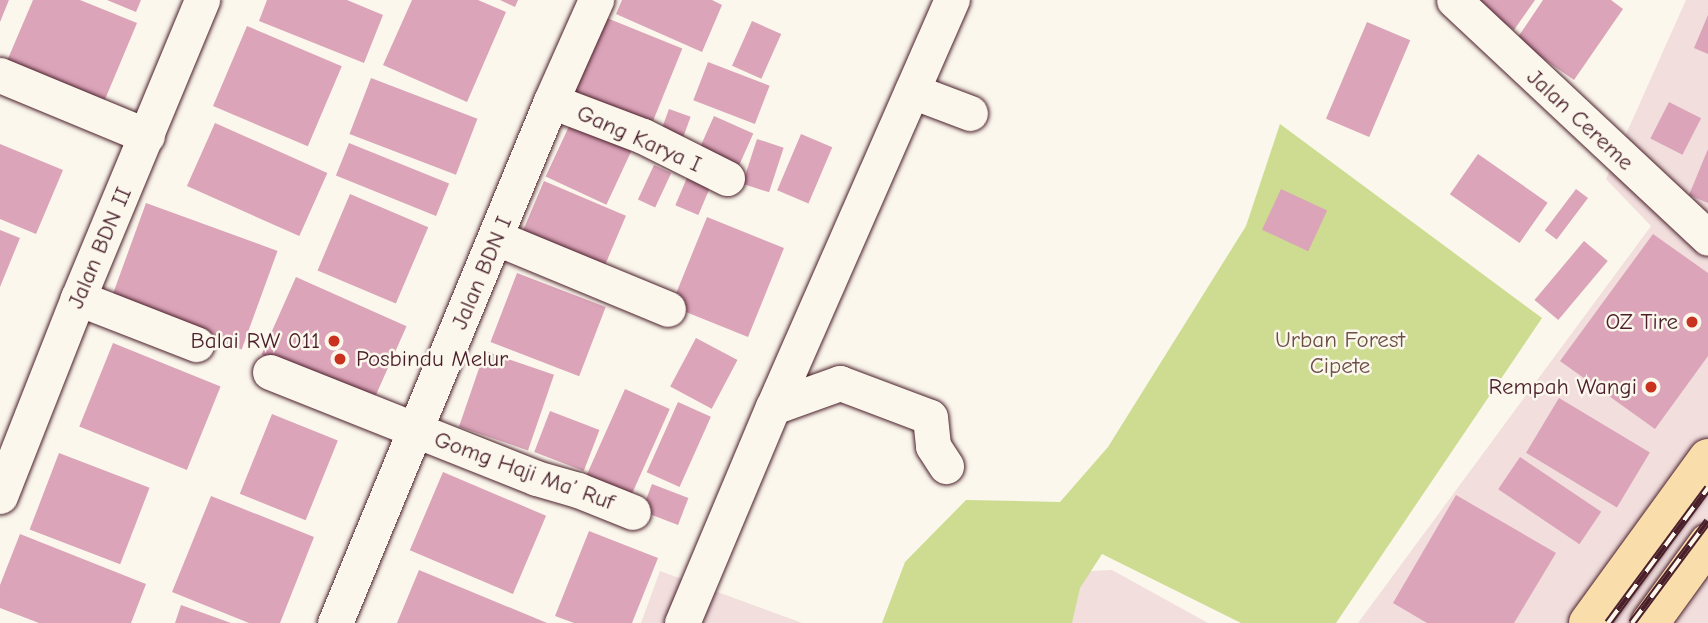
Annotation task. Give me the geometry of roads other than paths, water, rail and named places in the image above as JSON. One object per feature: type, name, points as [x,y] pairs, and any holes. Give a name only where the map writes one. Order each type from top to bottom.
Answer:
[{"type":"main road","points":[[1588,623],[1708,458]]},
{"type":"main road","points":[[1650,623],[1707,544]]},
{"type":"street","name":"Jalan BDN II","points":[[0,496],[78,298],[202,0]]},
{"type":"street","name":"Jalan BDN I","points":[[335,623],[497,238],[551,101],[596,0]]},
{"type":"street","points":[[682,623],[773,407],[952,0]]},
{"type":"street","name":"Jalan Cereme","points":[[1454,0],[1708,238]]},
{"type":"street","points":[[0,75],[147,136]]},
{"type":"street","points":[[912,91],[970,113]]},
{"type":"street","name":"Gang Karya I","points":[[551,101],[643,136],[727,178]]},
{"type":"street","points":[[497,238],[668,309]]},
{"type":"street","points":[[78,298],[196,344]]},
{"type":"street","name":"Gomg Haji Ma’ Ruf","points":[[270,372],[634,512]]},
{"type":"street","points":[[773,407],[840,383],[832,406],[891,429],[900,406],[930,418],[933,446],[946,466]]},
{"type":"railway","points":[[1608,623],[1708,488]]},
{"type":"railway","points":[[1632,623],[1708,521]]},
{"type":"place","name":"OZ Tire","points":[[1692,322]]},
{"type":"place","name":"Balai RW 011","points":[[334,341]]},
{"type":"place","name":"Posbindu Melur","points":[[340,359]]},
{"type":"place","name":"Rempah Wangi","points":[[1651,387]]},
{"type":"park label","name":"Urban Forest Cipete","points":[[1340,353]]}]
